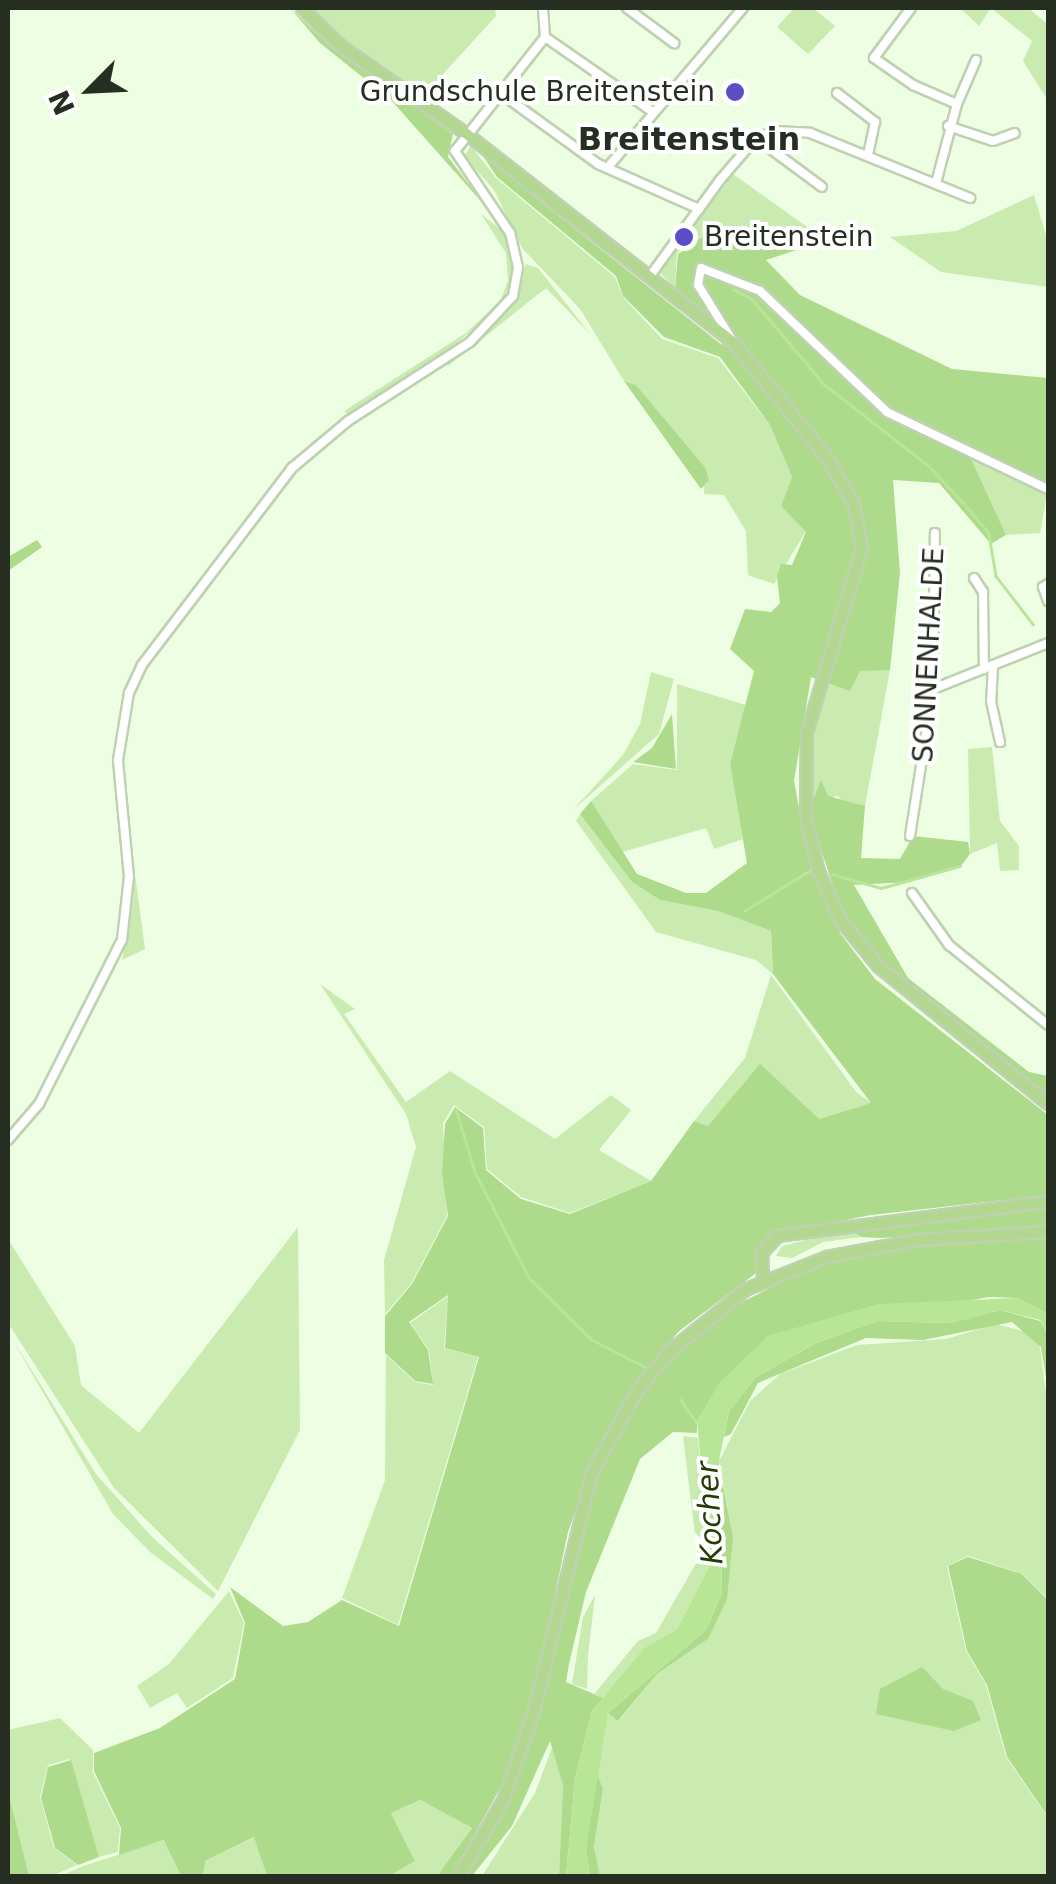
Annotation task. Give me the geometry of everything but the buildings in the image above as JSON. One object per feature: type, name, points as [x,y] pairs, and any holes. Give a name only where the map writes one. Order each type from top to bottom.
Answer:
[{"type":"main road","points":[[302,8],[341,46],[464,132],[734,344],[827,458],[854,504],[862,534],[860,563],[829,642],[807,732],[806,818],[825,889],[879,967],[1048,1104]]},
{"type":"main road","points":[[762,1280],[762,1253],[778,1236],[1048,1202]]},
{"type":"main road","points":[[459,1876],[491,1824],[535,1708],[578,1523],[602,1451],[670,1351],[762,1280],[872,1246],[1048,1232]]},
{"type":"street","points":[[8,1140],[40,1104],[122,940],[129,877],[118,792],[120,737],[129,693],[157,640],[312,448],[470,342],[513,296],[514,245],[496,205],[457,156],[464,132],[545,37],[542,8]]},
{"type":"street","points":[[627,8],[674,43]]},
{"type":"street","points":[[608,167],[744,8]]},
{"type":"street","points":[[912,8],[874,58],[913,85],[959,100]]},
{"type":"street","points":[[545,37],[654,112]]},
{"type":"street","points":[[936,183],[948,126],[976,60]]},
{"type":"street","points":[[499,92],[608,167],[699,208]]},
{"type":"street","points":[[837,93],[875,122],[868,154]]},
{"type":"street","points":[[948,126],[993,142],[1015,133]]},
{"type":"street","points":[[650,276],[756,138],[776,130],[810,134],[868,154],[970,198]]},
{"type":"street","points":[[756,138],[822,187]]},
{"type":"street","points":[[734,344],[698,285],[701,268],[760,292],[887,412],[1048,489]]},
{"type":"street","name":"SONNENHALDE","points":[[910,836],[933,690],[935,533]]},
{"type":"street","points":[[974,578],[983,592],[991,700],[1000,742]]},
{"type":"street","points":[[1046,586],[1048,601]]},
{"type":"street","points":[[933,690],[1048,643]]},
{"type":"street","points":[[912,893],[949,945],[1048,1025]]},
{"type":"shaded area","points":[[290,8],[334,50],[453,134],[448,157],[487,208],[391,100],[320,43]]},
{"type":"shaded area","points":[[308,8],[495,8],[496,16],[423,96],[349,48]]},
{"type":"shaded area","points":[[794,8],[813,8],[835,26],[808,54],[777,27]]},
{"type":"shaded area","points":[[960,8],[991,8],[979,26]]},
{"type":"shaded area","points":[[991,8],[1028,8],[1048,24],[1048,101],[1023,61],[1032,41]]},
{"type":"shaded area","points":[[471,146],[496,178],[615,277],[623,297],[662,339],[718,358],[770,425],[792,477],[781,506],[806,531],[774,584],[748,575],[746,531],[724,495],[704,494],[705,467],[636,385],[624,381],[580,309],[522,248],[494,190],[464,156]]},
{"type":"shaded area","points":[[483,156],[722,345],[726,332],[675,289],[678,254],[714,228],[791,237],[829,229],[836,237],[766,260],[800,295],[952,369],[1048,378],[1048,488],[968,452],[1006,535],[991,544],[939,483],[893,480],[900,573],[890,670],[860,671],[850,691],[811,677],[794,781],[811,871],[840,933],[875,979],[1048,1115],[1048,1195],[871,1215],[768,1235],[755,1258],[756,1273],[678,1332],[625,1398],[594,1458],[568,1532],[540,1666],[506,1778],[451,1876],[437,1876],[472,1828],[421,1800],[391,1813],[415,1861],[389,1876],[267,1876],[254,1837],[205,1861],[203,1874],[181,1876],[164,1840],[119,1855],[121,1828],[94,1771],[94,1753],[160,1728],[235,1679],[245,1623],[230,1587],[283,1626],[308,1622],[342,1600],[399,1626],[479,1357],[445,1348],[448,1295],[409,1322],[428,1350],[433,1384],[415,1381],[385,1353],[385,1316],[412,1284],[448,1216],[442,1173],[445,1124],[455,1107],[483,1128],[486,1170],[521,1199],[570,1214],[651,1181],[694,1121],[708,1126],[760,1064],[819,1119],[871,1103],[773,974],[771,931],[718,911],[660,900],[632,882],[580,814],[591,801],[637,874],[686,893],[706,893],[747,863],[730,764],[754,671],[730,649],[745,609],[771,612],[780,603],[777,576],[781,564],[792,565],[806,532],[781,506],[792,477],[770,425],[720,357],[664,337],[623,296],[616,276],[497,177]]},
{"type":"shaded area","points":[[733,174],[810,229],[791,236],[714,228],[677,253],[675,288],[659,272]]},
{"type":"shaded area","points":[[1034,195],[1048,242],[1048,287],[941,272],[890,237],[956,231]]},
{"type":"shaded area","points":[[481,214],[504,232],[512,257],[512,279],[502,304],[444,354],[348,415],[344,411],[466,333],[500,301],[508,281],[506,253]]},
{"type":"shaded area","points":[[526,264],[538,268],[591,335],[546,288],[448,366],[444,363],[499,320]]},
{"type":"shaded area","points":[[624,381],[636,385],[705,467],[709,480],[701,489]]},
{"type":"shaded area","points":[[970,457],[1047,494],[1040,533],[1006,535]]},
{"type":"shaded area","points":[[37,540],[42,547],[8,571],[8,557]]},
{"type":"shaded area","points":[[860,670],[890,670],[865,806],[849,806],[837,796],[811,805],[811,731],[822,681],[850,690]]},
{"type":"shaded area","points":[[651,672],[674,679],[659,734],[573,810],[623,755],[640,724]]},
{"type":"shaded area","points":[[677,684],[746,705],[730,764],[743,839],[714,849],[706,828],[619,853],[591,801],[633,764],[677,770]]},
{"type":"shaded area","points":[[672,714],[676,769],[633,762],[652,748]]},
{"type":"shaded area","points":[[992,747],[1000,821],[1019,846],[1019,870],[1000,871],[997,843],[970,854],[968,749]]},
{"type":"shaded area","points":[[821,780],[828,796],[865,806],[861,858],[900,859],[913,836],[968,842],[970,854],[961,866],[909,882],[854,885],[908,978],[1029,1072],[1048,1076],[1048,1095],[887,969],[844,918],[813,826],[811,805]]},
{"type":"shaded area","points":[[580,814],[632,882],[660,900],[718,911],[771,931],[773,974],[756,960],[656,932],[576,821]]},
{"type":"shaded area","points":[[135,874],[145,949],[122,960],[133,901]]},
{"type":"shaded area","points":[[771,975],[857,1093],[872,1103],[819,1119],[708,1126],[694,1121],[745,1058]]},
{"type":"shaded area","points":[[320,984],[355,1009],[344,1014],[406,1102],[450,1071],[555,1139],[611,1095],[631,1110],[599,1150],[651,1181],[570,1213],[521,1197],[487,1169],[484,1127],[454,1105],[443,1123],[447,1216],[411,1284],[385,1314],[384,1260],[416,1147],[406,1114]]},
{"type":"shaded area","points":[[1048,1209],[1048,1226],[1036,1229],[880,1238],[861,1237],[850,1229]]},
{"type":"shaded area","points":[[298,1227],[300,1430],[218,1591],[114,1488],[8,1323],[8,1239],[75,1346],[81,1385],[139,1433]]},
{"type":"shaded area","points":[[850,1229],[861,1237],[823,1242],[792,1258],[776,1256],[782,1246]]},
{"type":"shaded area","points":[[1048,1239],[1048,1314],[1016,1298],[989,1297],[768,1336],[697,1420],[697,1433],[673,1432],[640,1459],[586,1592],[569,1664],[566,1682],[603,1698],[592,1711],[575,1779],[566,1876],[559,1876],[563,1785],[550,1741],[512,1826],[472,1876],[468,1871],[515,1783],[539,1710],[595,1484],[622,1425],[658,1374],[719,1314],[811,1267],[913,1245]]},
{"type":"shaded area","points":[[448,1296],[444,1348],[478,1357],[398,1625],[342,1598],[385,1480],[386,1355],[415,1382],[433,1385],[429,1350],[410,1323]]},
{"type":"shaded area","points":[[1000,1310],[1040,1321],[1048,1334],[1048,1390],[1041,1347],[1012,1322],[923,1340],[866,1338],[758,1383],[731,1434],[724,1437],[729,1411],[755,1378],[816,1343],[877,1321],[950,1323]]},
{"type":"shaded area","points":[[996,1324],[1031,1333],[1040,1347],[1048,1408],[1048,1599],[1023,1574],[968,1556],[947,1566],[966,1651],[986,1685],[1006,1757],[1048,1818],[1048,1875],[600,1876],[594,1847],[603,1790],[595,1768],[608,1713],[619,1721],[657,1674],[708,1639],[733,1536],[719,1461],[750,1401],[780,1374],[857,1345],[946,1339]]},
{"type":"shaded area","points":[[8,1332],[96,1474],[152,1537],[216,1594],[213,1599],[150,1552],[113,1514]]},
{"type":"shaded area","points":[[683,1436],[698,1438],[710,1565],[677,1629],[644,1648],[603,1698],[594,1694],[638,1641],[656,1633],[698,1560]]},
{"type":"shaded area","points":[[720,1470],[733,1536],[727,1599],[708,1639],[657,1674],[618,1721],[608,1713],[706,1630],[722,1594]]},
{"type":"shaded area","points":[[968,1557],[1022,1574],[1048,1600],[1048,1817],[1007,1757],[987,1685],[967,1651],[948,1566]]},
{"type":"shaded area","points":[[229,1591],[244,1623],[233,1678],[187,1708],[177,1693],[150,1708],[137,1686],[169,1664]]},
{"type":"shaded area","points":[[595,1595],[587,1689],[572,1684],[583,1617]]},
{"type":"shaded area","points":[[922,1667],[943,1689],[973,1701],[981,1720],[954,1731],[876,1714],[880,1689]]},
{"type":"shaded area","points":[[60,1718],[93,1750],[93,1772],[120,1828],[118,1852],[99,1857],[70,1759],[48,1765],[40,1797],[54,1848],[77,1865],[52,1876],[29,1876],[8,1791],[8,1730]]},
{"type":"shaded area","points":[[553,1745],[563,1785],[559,1876],[482,1876],[535,1793]]},
{"type":"shaded area","points":[[71,1760],[99,1857],[78,1865],[55,1848],[41,1798],[48,1767]]},
{"type":"shaded area","points":[[595,1768],[603,1789],[594,1847],[600,1876],[590,1876],[586,1850]]},
{"type":"shaded area","points":[[8,1791],[29,1876],[8,1876]]},
{"type":"shaded area","points":[[422,1800],[472,1828],[437,1876],[388,1876],[415,1861],[391,1813]]},
{"type":"shaded area","points":[[255,1837],[267,1876],[196,1876],[205,1861]]},
{"type":"shaded area","points":[[165,1840],[181,1876],[61,1876],[83,1866]]},
{"type":"water","name":"Kocher","points":[[1016,1298],[1048,1314],[1048,1334],[1040,1320],[1000,1310],[951,1323],[877,1321],[816,1343],[755,1378],[729,1411],[719,1461],[722,1594],[706,1630],[608,1713],[586,1850],[590,1876],[566,1876],[575,1779],[592,1711],[644,1648],[677,1629],[710,1565],[697,1420],[720,1382],[768,1336],[878,1304]]},
{"type":"waterway","points":[[733,289],[752,299],[824,384],[929,466],[969,509],[989,534],[996,576],[1033,624]]},
{"type":"waterway","points":[[832,874],[881,888],[960,866]]},
{"type":"waterway","points":[[744,911],[809,871]]},
{"type":"waterway","points":[[456,1109],[475,1172],[529,1278],[591,1339],[645,1367]]},
{"type":"waterway","points":[[680,1399],[696,1422]]},
{"type":"place","name":"Grundschule Breitenstein","points":[[735,92]]},
{"type":"place","name":"Breitenstein","points":[[684,237]]},
{"type":"district","name":"Breitenstein","points":[[689,139]]}]
